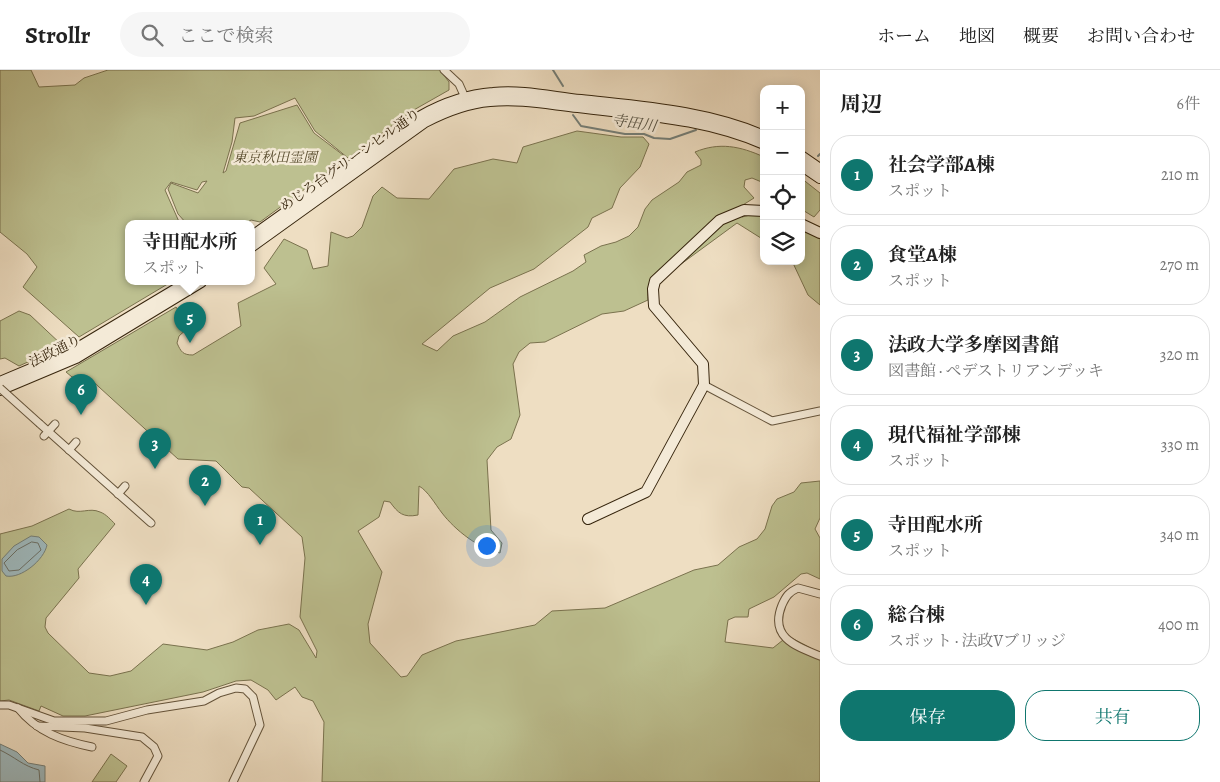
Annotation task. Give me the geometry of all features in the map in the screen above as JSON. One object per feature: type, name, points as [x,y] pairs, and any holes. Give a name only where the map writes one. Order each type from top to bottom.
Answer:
[{"type":"street","points":[[444,70],[459,84],[467,101]]},
{"type":"street","name":"めじろ台グリーンヒル通り","points":[[255,234],[421,116],[494,93],[519,93],[676,111],[723,121],[760,135]]},
{"type":"street","name":"めじろ台グリーンヒル通り","points":[[255,244],[425,122],[467,101],[516,100],[674,118],[720,128],[760,143]]},
{"type":"street","points":[[805,159],[820,168]]},
{"type":"street","points":[[805,168],[820,178]]},
{"type":"street","points":[[588,518],[646,492],[704,385],[703,364],[654,306],[654,285],[663,272],[720,220],[744,210],[760,210]]},
{"type":"street","points":[[805,226],[820,233]]},
{"type":"street","points":[[92,344],[183,285]]},
{"type":"street","points":[[92,344],[196,285]]},
{"type":"street","name":"法政通り","points":[[0,382],[92,344]]},
{"type":"street","name":"法政通り","points":[[0,389],[51,370],[92,344]]},
{"type":"street","points":[[704,385],[772,420],[820,411]]},
{"type":"street","points":[[0,389],[40,424],[46,434],[69,450],[151,523]]},
{"type":"street","points":[[46,434],[55,424]]},
{"type":"street","points":[[69,450],[76,442]]},
{"type":"street","points":[[118,494],[125,486]]},
{"type":"street","points":[[820,594],[798,588],[790,592],[780,612],[778,624],[786,637],[796,647],[820,656]]},
{"type":"street","points":[[37,726],[86,725],[154,709],[204,701],[227,690],[245,689],[253,696],[260,725],[233,782]]},
{"type":"street","points":[[0,705],[17,707],[54,721],[86,725],[142,737],[154,748],[158,756],[144,782]]},
{"type":"street","points":[[17,707],[30,722],[62,741],[92,747]]},
{"type":"green space","name":"東京秋田霊園","points":[[0,70],[31,70],[39,87],[75,85],[84,78],[108,70],[440,70],[449,82],[449,90],[412,111],[348,158],[315,131],[295,98],[254,116],[235,118],[232,142],[223,173],[226,171],[240,123],[297,105],[314,133],[347,158],[260,222],[255,220],[183,220],[178,214],[168,189],[171,183],[198,193],[207,181],[202,182],[197,190],[171,182],[165,190],[178,220],[125,220],[125,285],[166,285],[79,337],[23,287],[37,267],[27,254],[0,232]]},
{"type":"green space","points":[[577,131],[621,137],[643,137],[649,144],[640,167],[620,188],[612,208],[592,218],[588,227],[534,269],[490,288],[422,344],[437,351],[453,336],[485,322],[520,297],[573,271],[586,262],[584,255],[601,246],[629,236],[638,227],[645,209],[652,200],[679,182],[687,172],[701,165],[701,160],[695,152],[721,146],[738,148],[760,155],[760,181],[752,178],[745,180],[744,187],[754,198],[738,208],[742,217],[760,215],[760,237],[737,223],[677,267],[671,260],[666,264],[651,282],[648,300],[624,311],[602,314],[545,342],[530,343],[519,352],[513,364],[520,415],[511,439],[497,447],[487,460],[491,530],[502,543],[500,553],[476,543],[461,532],[447,519],[428,494],[419,486],[418,515],[405,515],[398,512],[390,502],[384,501],[379,517],[358,531],[382,572],[368,624],[370,643],[401,677],[407,676],[422,655],[456,641],[535,625],[552,611],[605,608],[694,570],[718,565],[739,547],[757,539],[765,529],[772,506],[777,499],[794,492],[801,483],[820,481],[820,518],[815,529],[820,538],[820,579],[807,573],[801,574],[774,597],[749,609],[748,617],[735,617],[728,620],[725,642],[773,648],[788,636],[820,653],[820,782],[322,782],[324,722],[313,701],[302,697],[295,687],[276,700],[268,690],[251,680],[236,681],[203,692],[85,716],[63,716],[41,706],[39,711],[9,700],[0,701],[0,534],[32,526],[69,509],[73,511],[96,511],[104,514],[115,524],[78,569],[79,578],[46,618],[45,627],[48,633],[89,673],[110,676],[131,671],[163,644],[207,650],[233,642],[258,630],[289,624],[299,630],[316,658],[317,651],[300,617],[305,558],[302,537],[249,488],[242,487],[216,461],[178,459],[88,377],[72,377],[66,372],[176,307],[189,327],[179,336],[177,343],[183,352],[193,355],[241,326],[238,303],[276,284],[264,268],[284,239],[307,250],[313,269],[328,266],[331,232],[347,238],[353,236],[362,227],[373,196],[382,187],[397,198],[429,199],[454,169],[493,159],[517,163],[523,147]]},
{"type":"green space","points":[[805,181],[820,193],[820,210],[814,217],[805,211]]},
{"type":"green space","points":[[805,229],[820,237],[820,305],[808,295],[794,265],[805,265]]},
{"type":"green space","points":[[19,311],[30,315],[63,346],[19,366],[5,358],[0,359],[0,321]]},
{"type":"green space","points":[[111,754],[127,766],[116,782],[92,782]]},
{"type":"water","points":[[31,536],[39,537],[47,545],[45,551],[37,562],[25,571],[18,575],[6,576],[2,571],[2,559],[14,546]]},
{"type":"water","points":[[0,744],[17,752],[28,763],[45,766],[45,782],[0,782]]},
{"type":"waterway","name":"寺田川","points":[[553,70],[563,86]]},
{"type":"waterway","name":"寺田川","points":[[573,115],[581,126],[625,134],[644,134],[654,138],[670,139],[696,130]]},
{"type":"place","name":"寺田配水所","points":[[190,343]]},
{"type":"place","name":"総合棟","points":[[81,415]]},
{"type":"place","name":"法政大学多摩図書館","points":[[155,469]]},
{"type":"place","name":"食堂A棟","points":[[205,506]]},
{"type":"place","name":"社会学部A棟","points":[[260,545]]},
{"type":"place","name":"現代福祉学部棟","points":[[146,605]]}]
